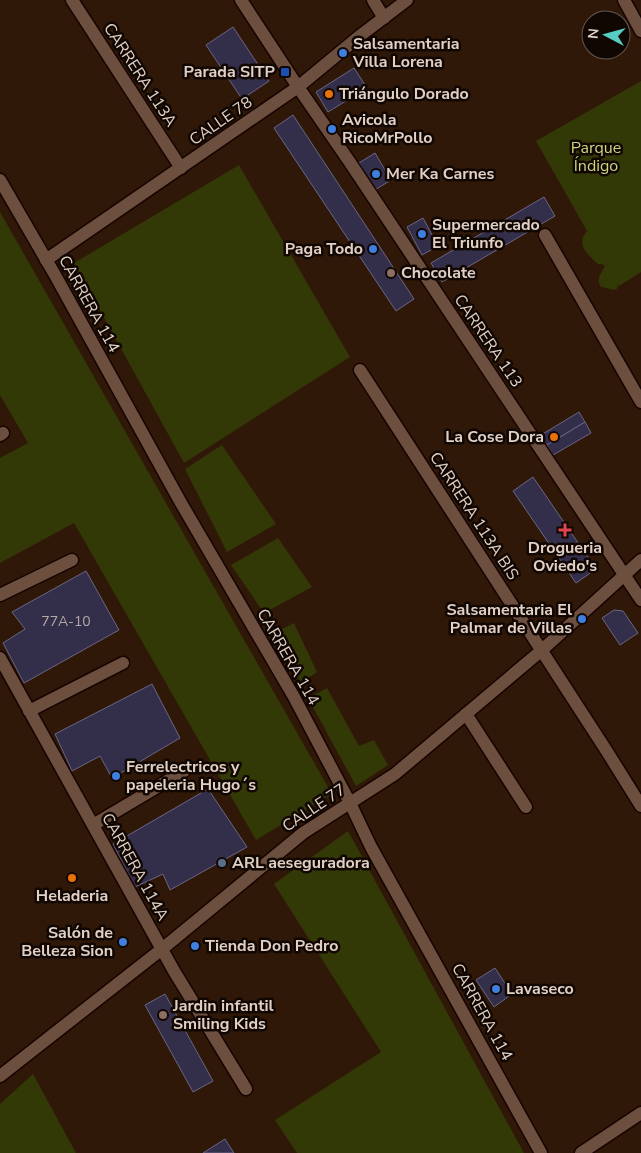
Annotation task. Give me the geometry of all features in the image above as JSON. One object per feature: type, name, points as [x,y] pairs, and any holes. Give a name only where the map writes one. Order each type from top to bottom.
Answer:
[{"type":"street","name":"CARRERA 113A","points":[[72,0],[181,168]]},
{"type":"street","name":"CARRERA 113","points":[[241,0],[641,600]]},
{"type":"street","points":[[373,0],[384,18]]},
{"type":"street","name":"CALLE 78","points":[[46,260],[298,87],[407,0]]},
{"type":"street","points":[[624,0],[641,31]]},
{"type":"street","name":"CARRERA 114","points":[[0,180],[181,503],[294,698],[350,803],[371,847],[541,1153]]},
{"type":"street","points":[[545,235],[641,402]]},
{"type":"street","name":"CARRERA 113A BIS","points":[[360,370],[641,806]]},
{"type":"street","points":[[0,595],[72,560]]},
{"type":"street","name":"CALLE 77","points":[[0,1076],[162,949],[303,833],[395,774],[542,650],[641,560]]},
{"type":"street","name":"CARRERA 114A","points":[[0,658],[174,971],[246,1089]]},
{"type":"street","points":[[29,711],[123,663]]},
{"type":"street","points":[[466,714],[526,807]]},
{"type":"street","points":[[93,825],[184,771]]},
{"type":"street","points":[[581,1153],[641,1113]]},
{"type":"green space","name":"Parque Índigo","points":[[641,81],[641,272],[618,285],[617,289],[613,290],[601,287],[599,284],[600,276],[605,266],[598,264],[584,249],[582,240],[587,231],[536,141]]},
{"type":"green space","points":[[239,165],[350,357],[184,463],[74,263]]},
{"type":"green space","points":[[0,212],[332,794],[256,840],[74,523],[0,563],[0,458],[28,443],[0,395]]},
{"type":"green space","points":[[222,445],[276,524],[227,552],[185,469]]},
{"type":"green space","points":[[278,538],[312,587],[264,613],[231,565]]},
{"type":"green space","points":[[294,623],[317,672],[301,683],[272,634]]},
{"type":"green space","points":[[327,688],[359,746],[374,740],[388,765],[356,786],[308,698]]},
{"type":"green space","points":[[348,831],[524,1153],[297,1153],[275,1120],[381,1052],[274,884]]},
{"type":"green space","points":[[33,1074],[76,1153],[0,1153],[0,1104]]},
{"type":"building","points":[[233,27],[269,81],[242,99],[206,45]]},
{"type":"building","points":[[354,68],[367,88],[328,112],[316,92]]},
{"type":"building","points":[[293,115],[414,299],[396,311],[274,128]]},
{"type":"building","points":[[375,153],[391,180],[375,190],[359,163]]},
{"type":"building","points":[[544,197],[555,216],[442,282],[431,263]]},
{"type":"building","points":[[423,218],[438,246],[422,255],[407,227]]},
{"type":"building","points":[[579,412],[585,422],[547,445],[541,435]]},
{"type":"building","points":[[585,422],[591,433],[553,455],[547,445]]},
{"type":"building","points":[[533,477],[596,569],[576,583],[513,491]]},
{"type":"building","points":[[86,571],[119,630],[24,683],[3,643],[25,629],[12,612]]},
{"type":"building","points":[[614,610],[623,611],[638,633],[620,645],[602,618]]},
{"type":"building","points":[[152,684],[180,738],[112,778],[100,756],[72,771],[55,734]]},
{"type":"building","points":[[208,789],[247,847],[170,890],[163,874],[135,887],[113,844]]},
{"type":"building","points":[[495,968],[512,994],[494,1007],[476,980]]},
{"type":"building","points":[[165,994],[213,1081],[193,1092],[145,1005]]},
{"type":"building","points":[[225,1139],[234,1153],[203,1153]]},
{"type":"place","name":"Salsamentaria Villa Lorena","points":[[343,53]]},
{"type":"place","name":"Parada SITP","points":[[285,72]]},
{"type":"place","name":"Triángulo Dorado","points":[[329,94]]},
{"type":"place","name":"Avicola RicoMrPollo","points":[[332,129]]},
{"type":"place","name":"Mer Ka Carnes","points":[[376,174]]},
{"type":"place","name":"Supermercado El Triunfo","points":[[422,234]]},
{"type":"place","name":"Paga Todo","points":[[373,249]]},
{"type":"place","name":"Chocolate","points":[[391,273]]},
{"type":"place","name":"La Cose Dora","points":[[554,437]]},
{"type":"place","name":"Drogueria Oviedo's","points":[[565,530]]},
{"type":"place","name":"Salsamentaria El Palmar de Villas","points":[[582,619]]},
{"type":"place","name":"Ferrelectricos y papeleria Hugo´s","points":[[116,776]]},
{"type":"place","name":"ARL aeseguradora","points":[[222,863]]},
{"type":"place","name":"Heladeria","points":[[72,878]]},
{"type":"place","name":"Salón de Belleza Sion","points":[[123,942]]},
{"type":"place","name":"Tienda Don Pedro","points":[[195,946]]},
{"type":"place","name":"Lavaseco","points":[[496,989]]},
{"type":"place","name":"Jardin infantil Smiling Kids","points":[[163,1015]]}]
